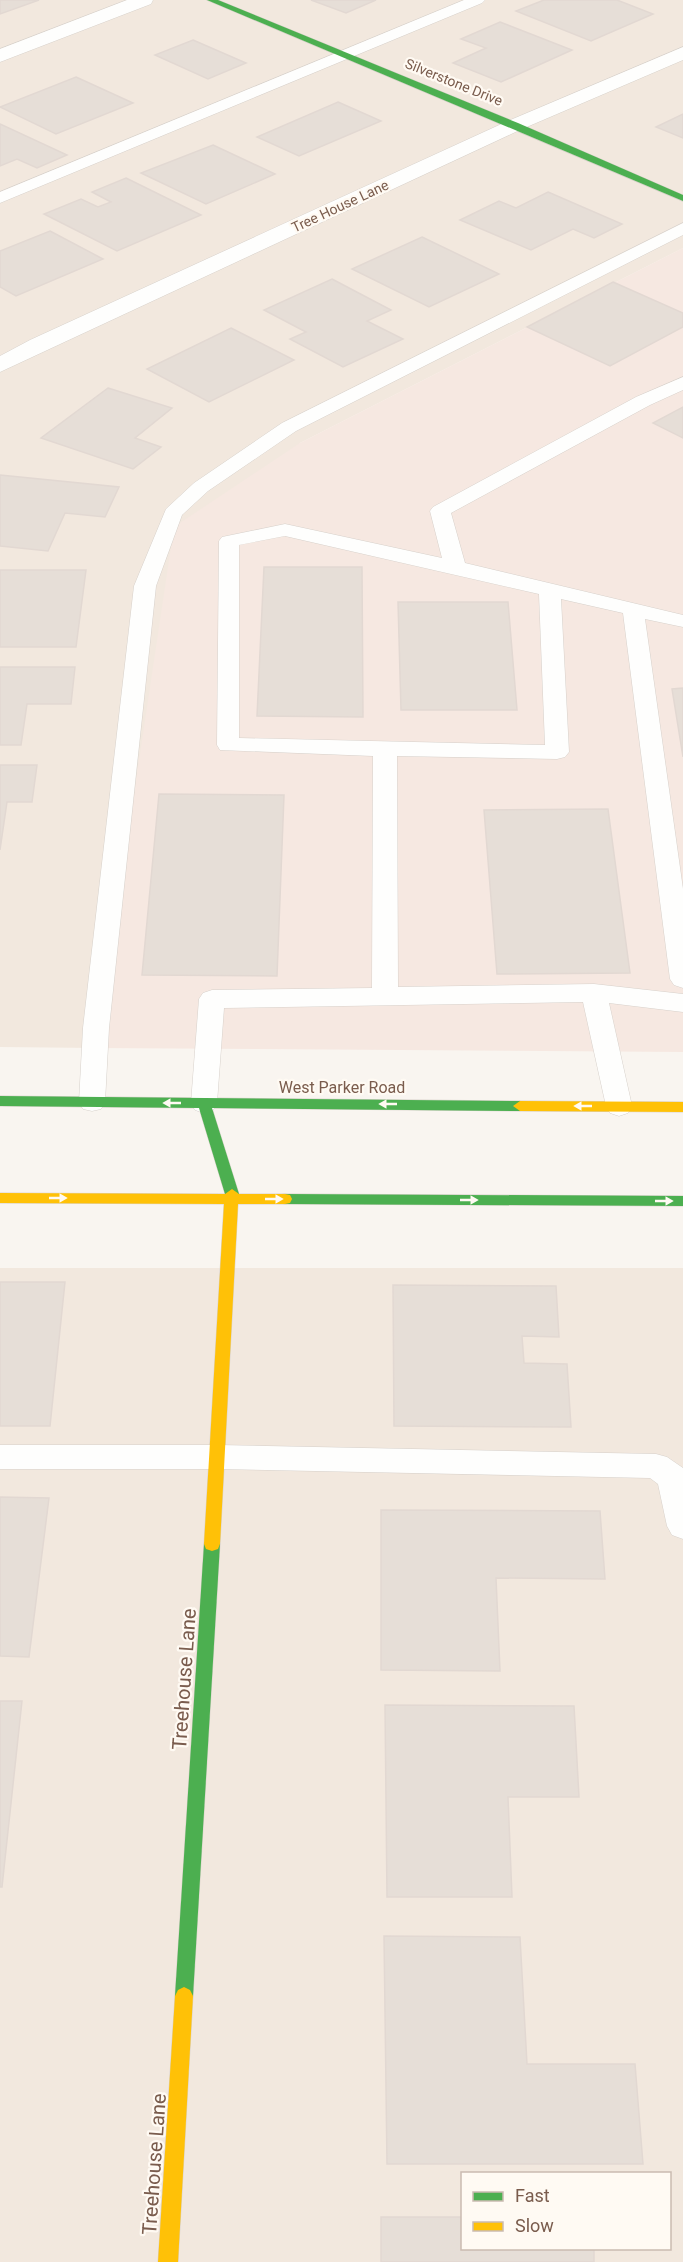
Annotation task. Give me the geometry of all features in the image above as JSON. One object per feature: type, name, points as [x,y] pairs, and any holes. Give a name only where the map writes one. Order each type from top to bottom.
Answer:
[{"type":"street","points":[[0,56],[144,0]]},
{"type":"street","name":"Silverstone Drive","points":[[211,0],[515,125],[683,198]]},
{"type":"street","name":"Tree House Lane","points":[[0,365],[49,340],[515,125],[683,53]]},
{"type":"street","name":"West Parker Road","points":[[0,1101],[683,1107]]},
{"type":"street","name":"Treehouse Lane","points":[[168,2262],[233,1199],[204,1103]]},
{"type":"street","points":[[0,1198],[683,1201]]},
{"type":"lane","points":[[0,198],[347,56],[477,0]]},
{"type":"lane","points":[[92,1102],[96,1028],[145,586],[173,513],[201,487],[289,427],[683,228]]},
{"type":"lane","points":[[444,565],[455,567],[440,511],[643,401],[683,383]]},
{"type":"lane","points":[[550,590],[557,752],[228,745],[229,541],[285,530],[444,565],[683,621]]},
{"type":"lane","points":[[633,609],[683,979]]},
{"type":"lane","points":[[385,749],[386,997]]},
{"type":"lane","points":[[594,993],[619,1106]]},
{"type":"lane","points":[[204,1103],[212,999],[594,993],[683,1003]]},
{"type":"lane","points":[[0,1457],[218,1457],[656,1466],[672,1477],[683,1526]]},
{"type":"shaded area","points":[[0,0],[683,0],[683,248],[300,443],[96,1048],[0,1047]]},
{"type":"shaded area","points":[[683,248],[683,1052],[96,1048],[174,527],[300,443]]},
{"type":"shaded area","points":[[0,1268],[683,1268],[683,2262],[0,2262]]},
{"type":"building","points":[[0,0],[39,0],[0,14]]},
{"type":"building","points":[[311,0],[376,0],[346,13]]},
{"type":"building","points":[[544,0],[617,0],[653,14],[591,41],[516,11]]},
{"type":"building","points":[[500,22],[572,50],[501,82],[453,63],[486,48],[461,39]]},
{"type":"building","points":[[193,40],[246,63],[208,79],[155,55]]},
{"type":"building","points":[[76,77],[133,103],[56,134],[0,107]]},
{"type":"building","points":[[338,102],[381,121],[299,156],[257,137]]},
{"type":"building","points":[[683,114],[683,138],[656,127]]},
{"type":"building","points":[[0,124],[67,155],[37,168],[17,159],[0,166]]},
{"type":"building","points":[[213,145],[275,174],[206,204],[141,173]]},
{"type":"building","points":[[126,178],[201,215],[117,251],[44,214],[81,199],[98,207],[111,202],[92,192]]},
{"type":"building","points":[[548,192],[622,224],[594,238],[573,229],[531,250],[460,220],[499,201],[516,208]]},
{"type":"building","points":[[50,231],[103,259],[16,296],[0,287],[0,251]]},
{"type":"building","points":[[422,237],[499,274],[429,307],[352,269]]},
{"type":"building","points":[[332,279],[391,310],[367,321],[403,339],[343,367],[290,339],[306,332],[264,310]]},
{"type":"building","points":[[613,282],[683,313],[683,327],[610,366],[527,327]]},
{"type":"building","points":[[231,328],[294,360],[209,402],[147,369]]},
{"type":"building","points":[[108,388],[172,408],[135,438],[161,447],[133,469],[41,438]]},
{"type":"building","points":[[683,407],[683,438],[653,423]]},
{"type":"building","points":[[0,475],[119,487],[105,517],[65,513],[48,551],[0,546]]},
{"type":"building","points":[[264,567],[362,567],[363,717],[257,716]]},
{"type":"building","points":[[0,570],[86,570],[76,647],[0,647]]},
{"type":"building","points":[[398,602],[508,602],[517,710],[401,710]]},
{"type":"building","points":[[0,667],[75,667],[71,704],[27,704],[21,745],[0,745]]},
{"type":"building","points":[[683,688],[683,757],[672,689]]},
{"type":"building","points":[[0,765],[37,765],[32,802],[7,802],[0,850]]},
{"type":"building","points":[[159,794],[284,795],[277,976],[142,975]]},
{"type":"building","points":[[608,809],[630,973],[497,974],[484,810]]},
{"type":"building","points":[[0,1282],[65,1282],[50,1426],[0,1426]]},
{"type":"building","points":[[393,1285],[556,1286],[559,1337],[522,1336],[524,1363],[567,1364],[571,1427],[394,1426]]},
{"type":"building","points":[[0,1497],[49,1498],[29,1657],[0,1656]]},
{"type":"building","points":[[381,1510],[600,1511],[605,1579],[496,1578],[500,1671],[381,1670]]},
{"type":"building","points":[[0,1701],[22,1701],[2,1887],[0,1887]]},
{"type":"building","points":[[385,1705],[574,1706],[579,1797],[508,1797],[512,1897],[387,1897]]},
{"type":"building","points":[[384,1936],[520,1937],[527,2064],[635,2064],[643,2164],[387,2164]]},
{"type":"building","points":[[381,2217],[461,2217],[461,2250],[594,2250],[594,2262],[381,2262]]},
{"type":"traffic: fast","points":[[211,0],[515,125],[683,198]]},
{"type":"traffic: fast","points":[[0,1101],[520,1106]]},
{"type":"traffic: fast","points":[[204,1103],[232,1194]]},
{"type":"traffic: fast","points":[[285,1199],[683,1201]]},
{"type":"traffic: fast","points":[[184,1996],[212,1544]]},
{"type":"traffic: slow","points":[[520,1106],[683,1107]]},
{"type":"traffic: slow","points":[[212,1544],[232,1194]]},
{"type":"traffic: slow","points":[[0,1198],[285,1199]]},
{"type":"traffic: slow","points":[[168,2262],[184,1996]]}]
